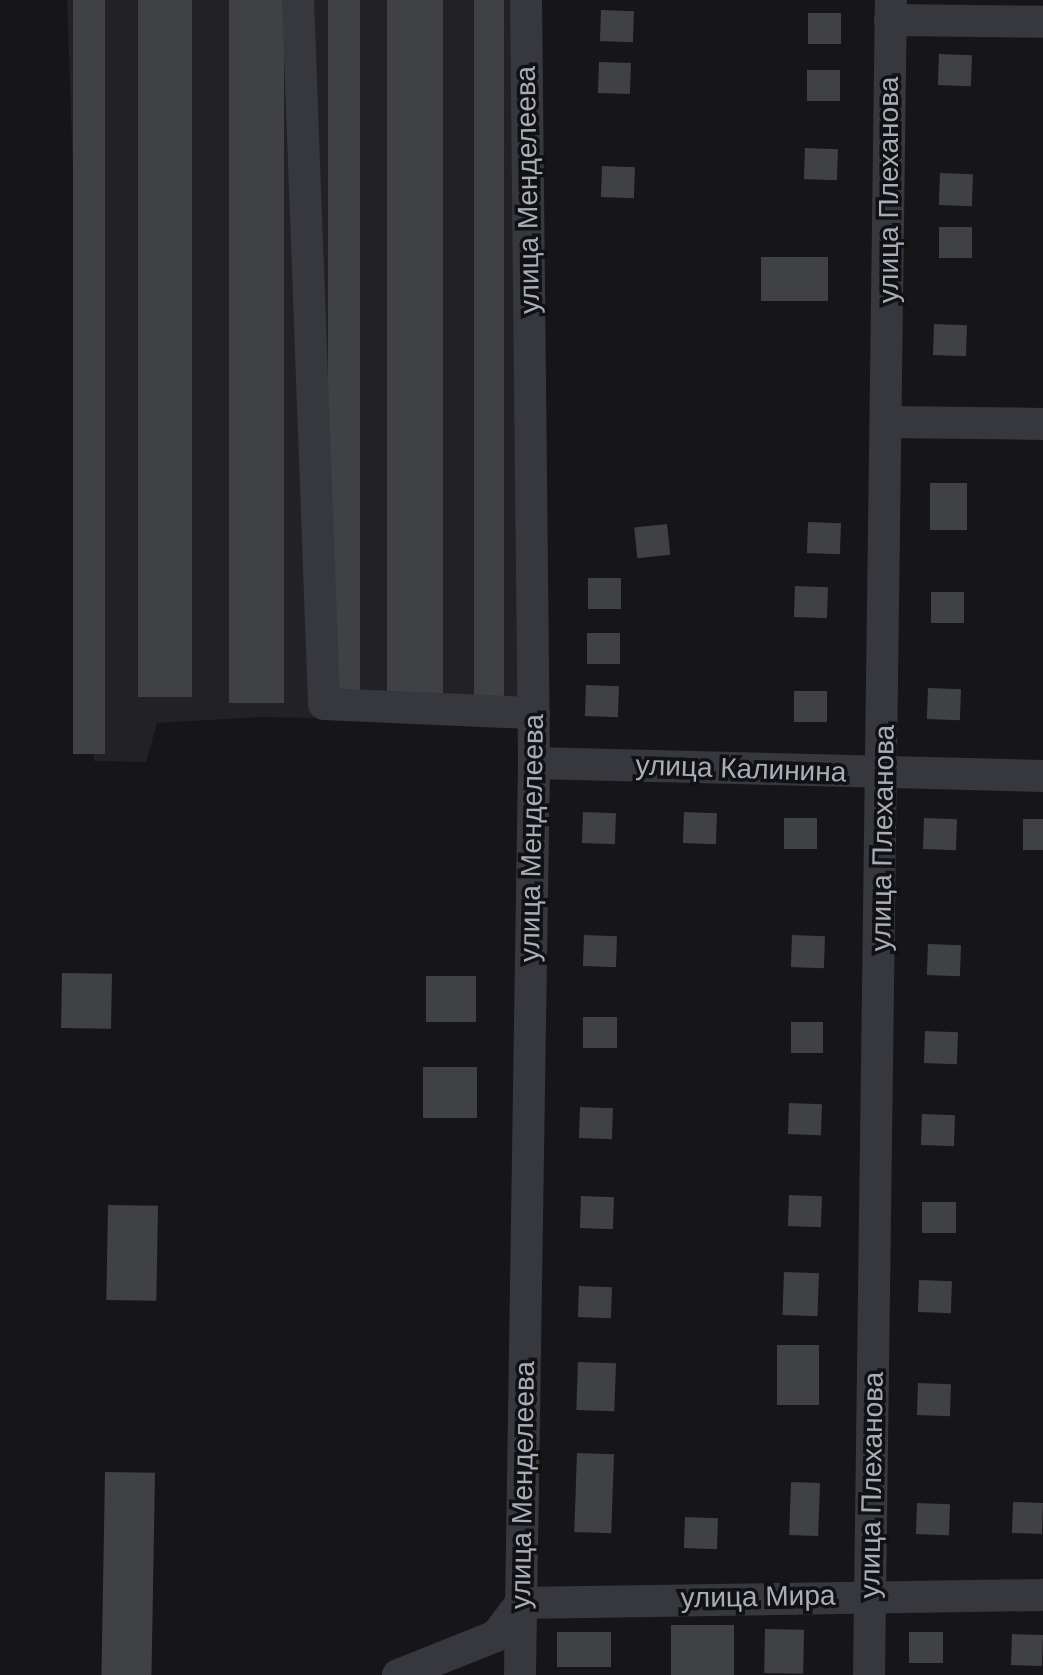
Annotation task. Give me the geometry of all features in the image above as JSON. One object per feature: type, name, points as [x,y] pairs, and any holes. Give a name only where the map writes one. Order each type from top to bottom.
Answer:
[{"type":"street","points":[[298,0],[324,704],[534,713]]},
{"type":"street","name":"улица Менделеева","points":[[520,1675],[534,763],[526,0]]},
{"type":"street","points":[[890,10],[1043,22]]},
{"type":"street","name":"улица Плеханова","points":[[869,1675],[884,773],[890,10]]},
{"type":"street","points":[[887,422],[1043,424]]},
{"type":"street","name":"улица Калинина","points":[[534,763],[1043,776]]},
{"type":"street","name":"улица Мира","points":[[521,1603],[870,1594],[1043,1595]]},
{"type":"street","points":[[398,1675],[496,1636],[521,1603]]},
{"type":"shaded area","points":[[67,0],[513,0],[523,722],[259,717],[157,723],[146,762],[94,761]]},
{"type":"building","points":[[73,0],[105,0],[105,754],[73,754]]},
{"type":"building","points":[[138,0],[192,0],[192,697],[138,697]]},
{"type":"building","points":[[229,0],[284,0],[284,703],[229,703]]},
{"type":"building","points":[[328,0],[360,0],[360,698],[328,698]]},
{"type":"building","points":[[387,0],[443,0],[443,695],[387,695]]},
{"type":"building","points":[[474,0],[504,0],[504,701],[474,701]]},
{"type":"building","points":[[601,10],[634,11],[633,42],[600,41]]},
{"type":"building","points":[[808,13],[841,13],[841,44],[808,44]]},
{"type":"building","points":[[939,54],[972,55],[971,86],[938,85]]},
{"type":"building","points":[[599,62],[631,63],[630,94],[598,93]]},
{"type":"building","points":[[807,70],[840,70],[840,101],[807,101]]},
{"type":"building","points":[[805,148],[838,149],[837,180],[804,179]]},
{"type":"building","points":[[602,166],[635,167],[634,198],[601,197]]},
{"type":"building","points":[[940,173],[973,174],[972,206],[939,205]]},
{"type":"building","points":[[939,227],[972,227],[972,258],[939,258]]},
{"type":"building","points":[[761,257],[828,257],[828,301],[761,301]]},
{"type":"building","points":[[934,324],[967,325],[966,356],[933,355]]},
{"type":"building","points":[[930,483],[967,483],[967,530],[930,530]]},
{"type":"building","points":[[808,522],[841,523],[840,554],[807,553]]},
{"type":"building","points":[[667,524],[670,555],[637,558],[634,527]]},
{"type":"building","points":[[588,578],[621,578],[621,609],[588,609]]},
{"type":"building","points":[[795,586],[828,587],[827,618],[794,617]]},
{"type":"building","points":[[931,592],[964,592],[964,623],[931,623]]},
{"type":"building","points":[[587,633],[620,633],[620,664],[587,664]]},
{"type":"building","points":[[586,685],[619,686],[618,717],[585,716]]},
{"type":"building","points":[[928,688],[961,689],[960,720],[927,719]]},
{"type":"building","points":[[794,691],[827,691],[827,722],[794,722]]},
{"type":"building","points":[[583,812],[616,813],[615,844],[582,843]]},
{"type":"building","points":[[684,812],[717,813],[716,844],[683,843]]},
{"type":"building","points":[[784,818],[817,818],[817,849],[784,849]]},
{"type":"building","points":[[924,818],[957,819],[956,850],[923,849]]},
{"type":"building","points":[[1023,819],[1043,819],[1043,850],[1023,850]]},
{"type":"building","points":[[584,935],[617,936],[616,967],[583,966]]},
{"type":"building","points":[[792,935],[825,936],[824,968],[791,967]]},
{"type":"building","points":[[928,944],[961,945],[960,976],[927,975]]},
{"type":"building","points":[[62,973],[112,974],[111,1029],[61,1028]]},
{"type":"building","points":[[426,976],[476,976],[476,1022],[426,1022]]},
{"type":"building","points":[[583,1017],[617,1017],[617,1048],[583,1048]]},
{"type":"building","points":[[791,1022],[823,1022],[823,1053],[791,1053]]},
{"type":"building","points":[[925,1031],[958,1032],[957,1064],[924,1063]]},
{"type":"building","points":[[423,1067],[477,1067],[477,1118],[423,1118]]},
{"type":"building","points":[[789,1103],[822,1104],[821,1135],[788,1134]]},
{"type":"building","points":[[580,1107],[613,1108],[612,1139],[579,1138]]},
{"type":"building","points":[[922,1114],[955,1115],[954,1146],[921,1145]]},
{"type":"building","points":[[789,1195],[822,1196],[821,1227],[788,1226]]},
{"type":"building","points":[[581,1196],[614,1197],[613,1229],[580,1228]]},
{"type":"building","points":[[922,1202],[956,1202],[956,1233],[922,1233]]},
{"type":"building","points":[[108,1205],[158,1206],[156,1301],[106,1300]]},
{"type":"building","points":[[784,1272],[819,1273],[817,1316],[782,1315]]},
{"type":"building","points":[[919,1280],[952,1281],[951,1313],[918,1312]]},
{"type":"building","points":[[579,1286],[612,1287],[611,1318],[578,1317]]},
{"type":"building","points":[[777,1345],[819,1345],[819,1405],[777,1405]]},
{"type":"building","points":[[578,1362],[616,1363],[614,1411],[576,1410]]},
{"type":"building","points":[[918,1383],[951,1384],[950,1416],[917,1415]]},
{"type":"building","points":[[577,1453],[614,1454],[611,1533],[574,1532]]},
{"type":"building","points":[[105,1472],[155,1473],[151,1675],[101,1675]]},
{"type":"building","points":[[791,1482],[820,1483],[818,1536],[789,1535]]},
{"type":"building","points":[[1013,1502],[1043,1503],[1042,1534],[1012,1533]]},
{"type":"building","points":[[917,1503],[950,1504],[949,1535],[916,1534]]},
{"type":"building","points":[[685,1517],[718,1518],[717,1549],[684,1548]]},
{"type":"building","points":[[671,1625],[734,1625],[734,1675],[671,1675]]},
{"type":"building","points":[[765,1629],[804,1630],[803,1674],[764,1673]]},
{"type":"building","points":[[557,1632],[611,1632],[611,1667],[557,1667]]},
{"type":"building","points":[[909,1632],[943,1632],[943,1663],[909,1663]]},
{"type":"building","points":[[1012,1634],[1043,1635],[1042,1666],[1011,1665]]}]
